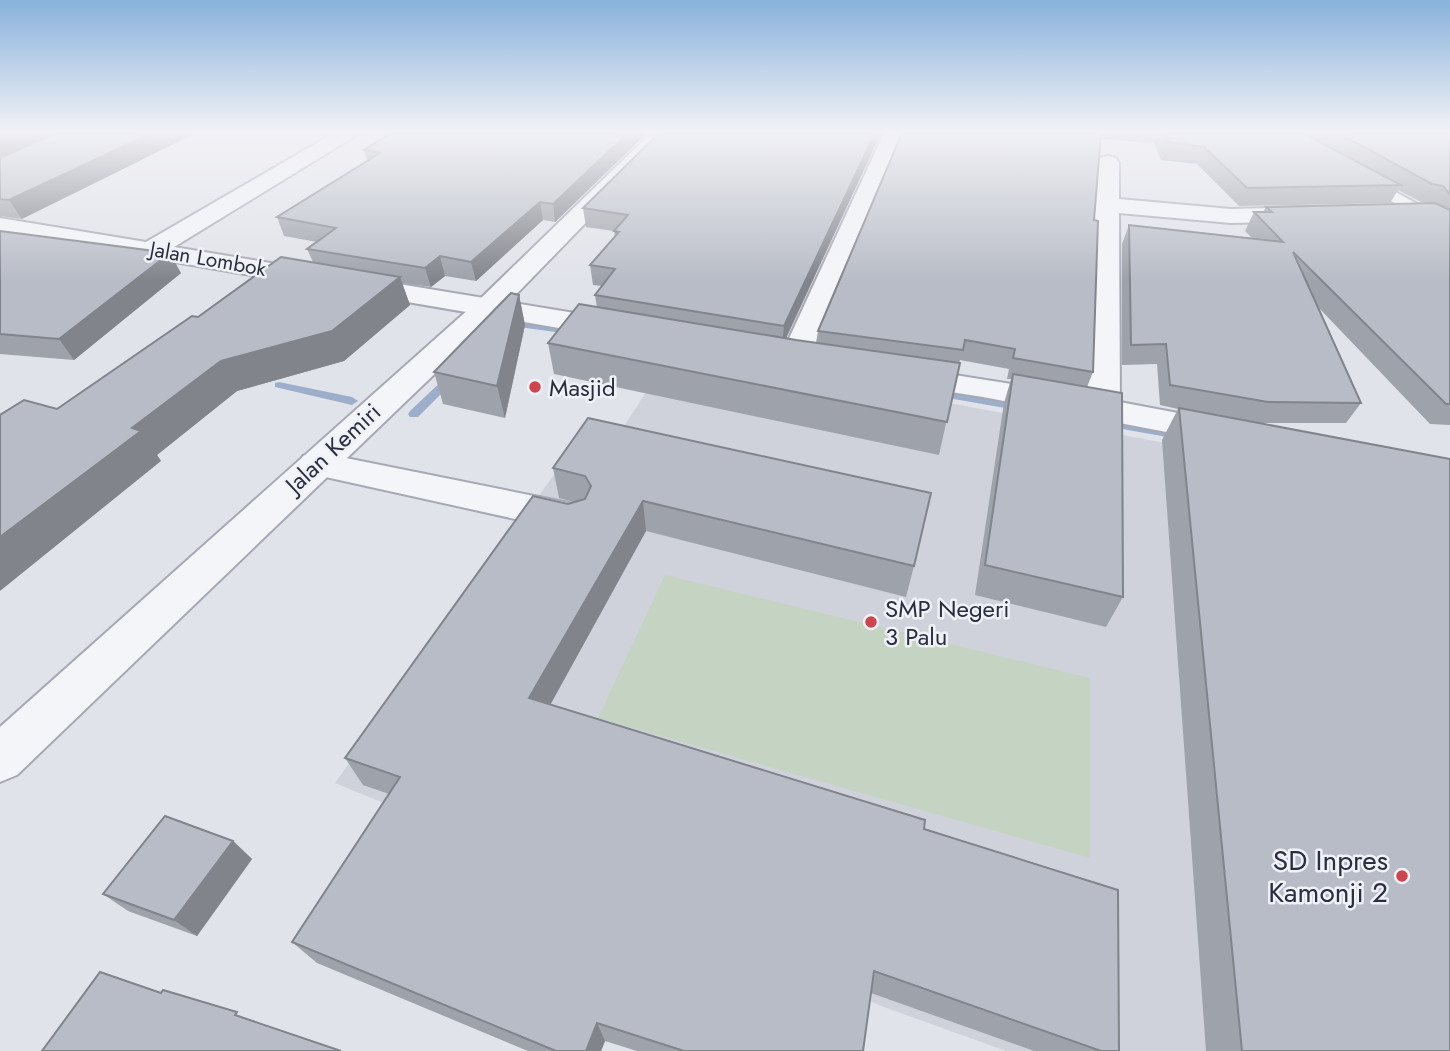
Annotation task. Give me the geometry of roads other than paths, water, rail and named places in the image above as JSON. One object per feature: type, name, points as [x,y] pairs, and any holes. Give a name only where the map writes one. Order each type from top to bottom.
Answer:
[{"type":"street","points":[[152,249],[267,182]]},
{"type":"street","name":"Jalan Kemiri","points":[[0,759],[489,306],[614,182]]},
{"type":"street","points":[[794,360],[873,182]]},
{"type":"street","points":[[1103,410],[1107,182]]},
{"type":"street","points":[[1106,205],[1231,216],[1326,214]]},
{"type":"street","points":[[1381,212],[1422,212]]},
{"type":"street","name":"Jalan Lombok","points":[[0,225],[648,334]]},
{"type":"street","points":[[875,372],[983,387],[1250,436]]},
{"type":"street","points":[[316,464],[575,518]]},
{"type":"lane","points":[[1369,182],[1450,229]]},
{"type":"waterway","points":[[508,323],[577,332]]},
{"type":"waterway","points":[[414,414],[451,378]]},
{"type":"waterway","points":[[279,385],[352,401]]},
{"type":"waterway","points":[[935,392],[1022,407]]},
{"type":"waterway","points":[[1104,422],[1184,436]]},
{"type":"place","name":"Masjid","points":[[535,387]]},
{"type":"place","name":"SMP Negeri 3 Palu","points":[[871,622]]},
{"type":"place","name":"SD Inpres Kamonji 2","points":[[1402,876]]}]
